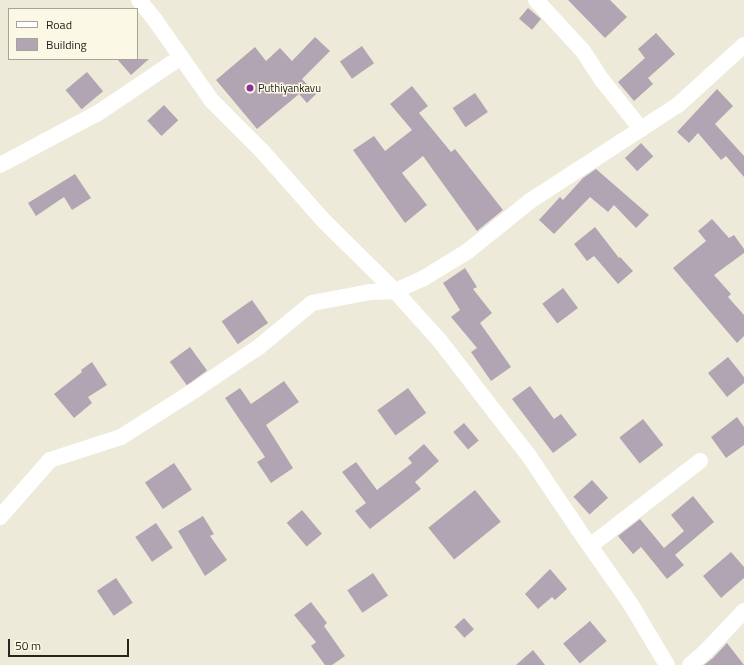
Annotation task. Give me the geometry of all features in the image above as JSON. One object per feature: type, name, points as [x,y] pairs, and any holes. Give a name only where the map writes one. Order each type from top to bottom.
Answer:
[{"type":"street","points":[[139,0],[156,20],[212,101],[262,151],[324,221],[395,291],[440,341],[529,456],[630,603],[668,665]]},
{"type":"street","points":[[536,0],[583,51],[602,80],[641,129]]},
{"type":"street","points":[[0,518],[50,460],[122,436],[195,390],[260,346],[312,303],[371,292],[395,291],[424,278],[468,250],[530,202],[678,105],[744,45]]},
{"type":"street","points":[[0,165],[98,113],[181,57]]},
{"type":"street","points":[[590,546],[700,461]]},
{"type":"street","points":[[690,665],[706,651],[744,611]]},
{"type":"building","points":[[568,0],[610,0],[627,17],[605,38]]},
{"type":"building","points":[[528,8],[541,19],[532,30],[519,19]]},
{"type":"building","points":[[656,33],[675,54],[648,78],[653,84],[634,101],[618,82],[645,58],[638,49]]},
{"type":"building","points":[[315,37],[330,51],[302,79],[316,94],[307,103],[299,94],[257,129],[216,80],[255,47],[266,61],[280,48],[292,61]]},
{"type":"building","points":[[362,46],[374,63],[352,79],[340,61]]},
{"type":"building","points":[[149,59],[131,75],[118,60]]},
{"type":"building","points":[[87,72],[103,91],[82,109],[66,90]]},
{"type":"building","points":[[412,86],[428,106],[419,113],[451,152],[455,149],[503,210],[477,231],[423,156],[402,173],[427,205],[405,223],[353,150],[374,136],[385,151],[412,130],[390,104]]},
{"type":"building","points":[[717,89],[733,106],[715,124],[744,156],[744,177],[726,156],[721,160],[698,133],[689,143],[677,132]]},
{"type":"building","points":[[475,93],[488,112],[465,127],[453,108]]},
{"type":"building","points":[[164,105],[178,120],[162,136],[147,121]]},
{"type":"building","points":[[641,143],[653,156],[637,171],[625,158]]},
{"type":"building","points":[[596,169],[649,215],[636,228],[614,205],[608,212],[590,197],[554,234],[539,220],[560,197],[563,200],[583,178]]},
{"type":"building","points":[[75,174],[91,198],[72,210],[64,197],[36,216],[28,203]]},
{"type":"building","points":[[712,219],[729,238],[734,235],[744,249],[744,253],[714,275],[731,294],[728,297],[744,315],[744,336],[737,343],[673,268],[706,241],[698,231]]},
{"type":"building","points":[[595,227],[619,258],[620,257],[633,271],[618,284],[594,256],[587,261],[574,244]]},
{"type":"building","points":[[465,268],[477,287],[473,289],[492,313],[480,323],[511,367],[491,381],[471,352],[477,348],[451,317],[460,310],[443,283]]},
{"type":"building","points":[[563,288],[578,308],[557,324],[542,304]]},
{"type":"building","points":[[252,300],[268,323],[238,344],[222,321]]},
{"type":"building","points":[[190,347],[207,370],[187,385],[170,362]]},
{"type":"building","points":[[728,357],[744,377],[744,383],[727,397],[708,373]]},
{"type":"building","points":[[92,362],[107,385],[88,397],[92,403],[74,418],[54,394],[82,372],[81,370]]},
{"type":"building","points":[[284,381],[299,402],[266,425],[293,468],[271,483],[257,462],[265,457],[225,398],[240,388],[251,404]]},
{"type":"building","points":[[530,386],[554,419],[561,414],[577,435],[553,453],[512,399]]},
{"type":"building","points":[[408,388],[426,413],[395,435],[377,410]]},
{"type":"building","points":[[737,417],[744,427],[744,445],[726,458],[711,437]]},
{"type":"building","points":[[643,419],[663,445],[640,463],[619,437]]},
{"type":"building","points":[[464,423],[479,441],[468,450],[453,432]]},
{"type":"building","points":[[424,444],[439,461],[415,482],[421,489],[370,529],[355,511],[366,503],[342,472],[356,462],[377,490],[412,463],[408,458]]},
{"type":"building","points":[[174,463],[192,490],[163,509],[145,483]]},
{"type":"building","points":[[592,480],[608,498],[589,515],[573,497]]},
{"type":"building","points":[[475,490],[501,522],[454,560],[428,528]]},
{"type":"building","points":[[693,496],[714,522],[675,555],[684,565],[667,579],[641,547],[633,554],[618,536],[640,519],[664,548],[684,531],[671,515]]},
{"type":"building","points":[[302,510],[322,534],[307,547],[287,523]]},
{"type":"building","points":[[203,516],[214,534],[210,536],[227,560],[205,576],[178,531]]},
{"type":"building","points":[[156,523],[173,548],[152,562],[135,537]]},
{"type":"building","points":[[731,552],[744,567],[744,578],[721,598],[703,576]]},
{"type":"building","points":[[550,569],[567,589],[555,600],[552,597],[538,609],[525,594]]},
{"type":"building","points":[[373,573],[388,595],[362,613],[347,590]]},
{"type":"building","points":[[116,578],[133,603],[114,616],[97,591]]},
{"type":"building","points":[[311,602],[327,623],[324,626],[345,656],[332,665],[325,665],[311,646],[316,642],[294,615]]},
{"type":"building","points":[[464,618],[474,629],[464,638],[454,627]]},
{"type":"building","points":[[590,621],[607,641],[580,663],[563,643]]},
{"type":"building","points":[[727,643],[744,665],[704,665],[713,658]]},
{"type":"building","points":[[533,650],[545,665],[516,665]]},
{"type":"place","name":"Puthiyankavu","points":[[250,88]]}]
